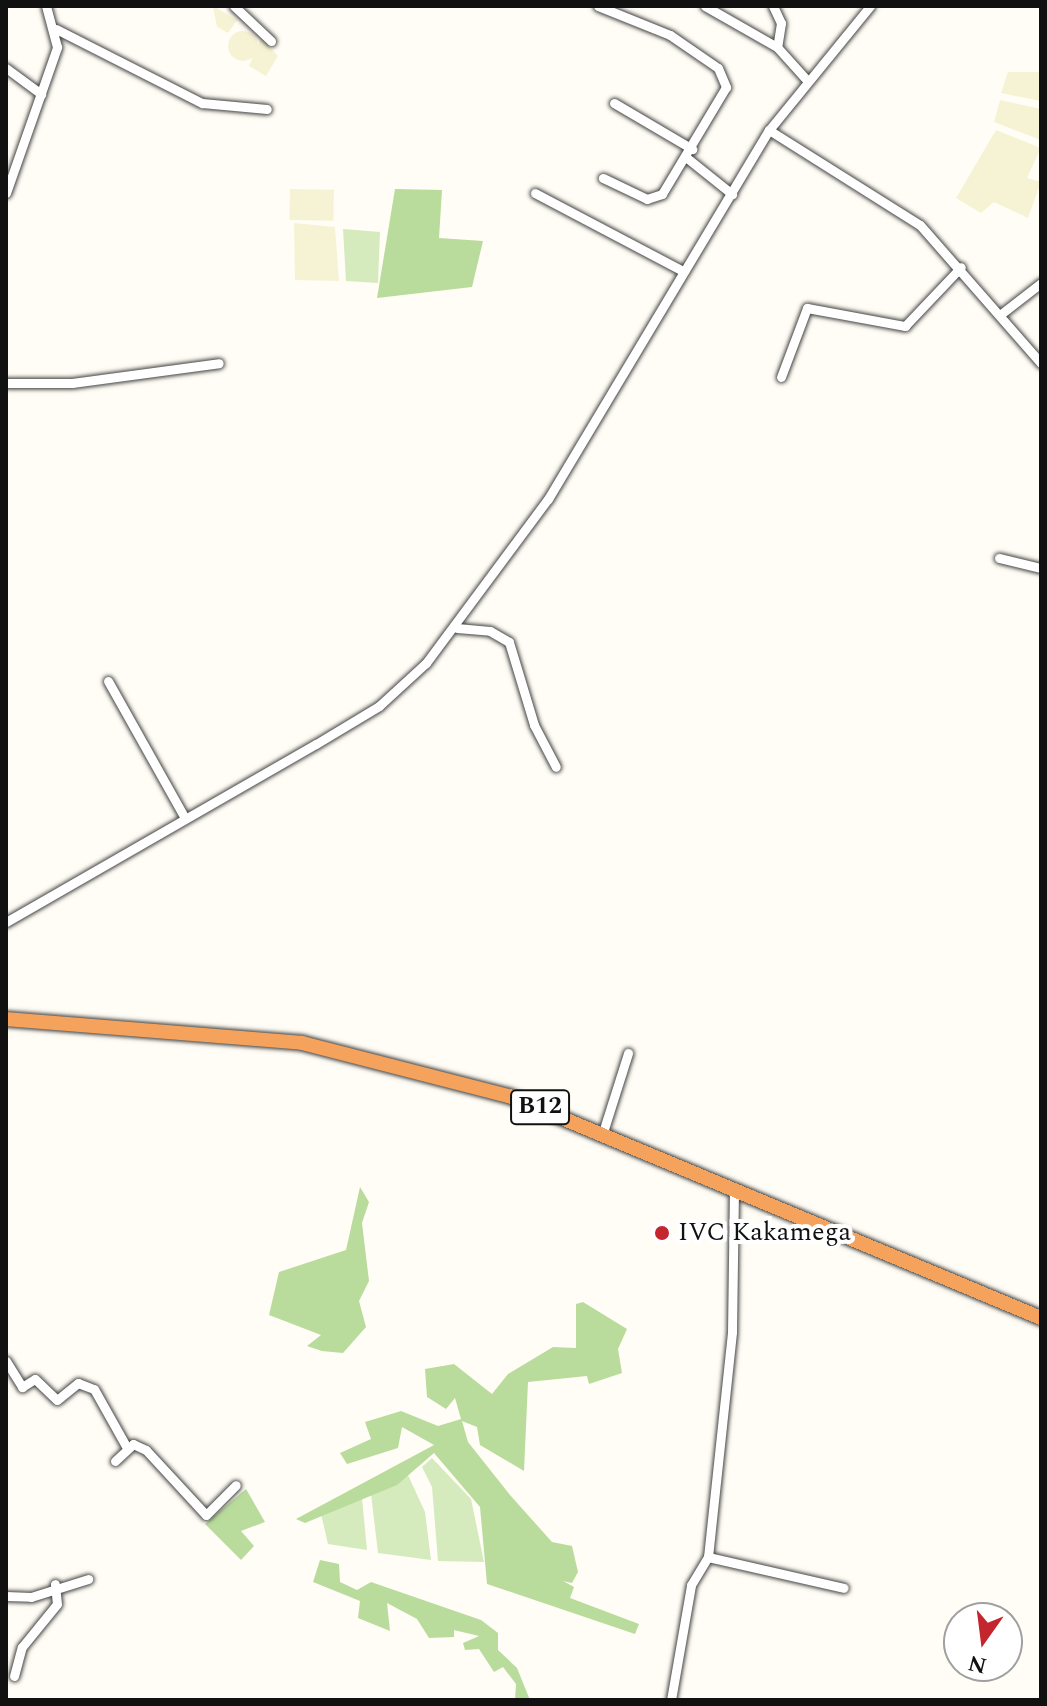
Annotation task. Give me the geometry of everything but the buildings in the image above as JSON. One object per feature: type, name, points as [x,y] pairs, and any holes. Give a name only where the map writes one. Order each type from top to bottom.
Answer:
[{"type":"highway","name":"B12","points":[[6,1019],[302,1043],[509,1096],[603,1132],[1041,1318]]},
{"type":"street","points":[[6,193],[41,94],[56,29],[46,6]]},
{"type":"street","points":[[234,6],[271,41]]},
{"type":"street","points":[[598,6],[658,28],[726,77],[690,154],[653,199],[603,178]]},
{"type":"street","points":[[705,6],[777,47],[805,78]]},
{"type":"street","points":[[773,6],[781,23],[777,47]]},
{"type":"street","points":[[6,922],[379,706],[457,628],[548,499],[769,130],[805,78],[870,6]]},
{"type":"street","points":[[56,29],[202,103],[267,109]]},
{"type":"street","points":[[6,68],[41,94]]},
{"type":"street","points":[[614,103],[690,154],[732,194]]},
{"type":"street","points":[[769,130],[876,194],[961,267],[1041,363]]},
{"type":"street","points":[[535,193],[683,271]]},
{"type":"street","points":[[781,377],[807,308],[905,326],[961,267]]},
{"type":"street","points":[[1001,314],[1041,283]]},
{"type":"street","points":[[6,383],[72,383],[219,363]]},
{"type":"street","points":[[999,558],[1041,568]]},
{"type":"street","points":[[457,628],[490,631],[509,642],[534,725],[556,767]]},
{"type":"street","points":[[108,681],[185,818]]},
{"type":"street","points":[[603,1132],[628,1053]]},
{"type":"street","points":[[671,1700],[691,1585],[708,1557],[732,1332],[734,1188]]},
{"type":"street","points":[[6,1361],[22,1387],[35,1379],[57,1400],[78,1383],[94,1389],[126,1446],[155,1456],[206,1515],[236,1485]]},
{"type":"street","points":[[115,1461],[126,1446]]},
{"type":"street","points":[[708,1557],[844,1588]]},
{"type":"street","points":[[6,1596],[31,1597],[55,1584],[88,1579]]},
{"type":"street","points":[[14,1676],[22,1647],[57,1604],[55,1584]]},
{"type":"shaded area","points":[[213,6],[237,20],[228,33],[217,27]]},
{"type":"shaded area","points":[[243,31],[254,35],[258,46],[254,57],[243,61],[232,57],[228,46],[232,35]]},
{"type":"shaded area","points":[[261,38],[278,56],[266,76],[249,66]]},
{"type":"shaded area","points":[[1008,72],[1041,72],[1041,101],[1001,93]]},
{"type":"shaded area","points":[[1000,100],[1041,109],[1041,140],[994,122]]},
{"type":"shaded area","points":[[996,130],[1041,148],[1027,178],[1041,182],[1028,218],[994,202],[981,213],[956,198]]},
{"type":"shaded area","points":[[290,189],[334,190],[333,221],[289,220]]},
{"type":"shaded area","points":[[294,223],[335,227],[339,281],[295,280]]},
{"type":"green space","points":[[395,189],[442,190],[439,238],[483,241],[472,287],[377,298]]},
{"type":"green space","points":[[343,229],[380,232],[378,283],[346,281]]},
{"type":"green space","points":[[360,1187],[369,1202],[362,1223],[369,1281],[359,1301],[366,1327],[343,1353],[322,1351],[307,1346],[321,1335],[269,1315],[279,1272],[346,1250]]},
{"type":"green space","points":[[583,1302],[627,1329],[618,1349],[622,1373],[589,1384],[587,1376],[528,1382],[524,1471],[480,1445],[477,1427],[462,1421],[468,1442],[510,1495],[552,1542],[572,1546],[578,1572],[572,1583],[563,1581],[574,1587],[570,1598],[639,1624],[635,1634],[487,1584],[480,1507],[434,1453],[397,1485],[305,1523],[296,1519],[434,1445],[402,1427],[398,1448],[347,1464],[340,1453],[371,1439],[365,1422],[401,1411],[438,1426],[461,1419],[455,1398],[446,1409],[427,1397],[425,1369],[454,1364],[492,1394],[508,1374],[553,1347],[576,1348],[576,1304]]},
{"type":"green space","points":[[432,1458],[471,1499],[484,1562],[438,1561],[432,1487],[422,1467]]},
{"type":"green space","points":[[408,1475],[425,1512],[431,1560],[378,1553],[371,1494]]},
{"type":"green space","points":[[246,1489],[265,1522],[241,1531],[254,1546],[241,1560],[205,1524]]},
{"type":"green space","points":[[362,1498],[367,1550],[328,1544],[321,1514]]},
{"type":"green space","points":[[320,1560],[339,1564],[340,1582],[357,1590],[371,1582],[481,1620],[498,1633],[498,1650],[517,1668],[530,1700],[515,1700],[516,1684],[503,1667],[494,1672],[479,1649],[465,1650],[463,1643],[479,1636],[454,1630],[454,1637],[429,1638],[417,1619],[387,1603],[390,1631],[358,1618],[360,1601],[313,1582]]},
{"type":"place","name":"IVC Kakamega","points":[[662,1233]]}]
